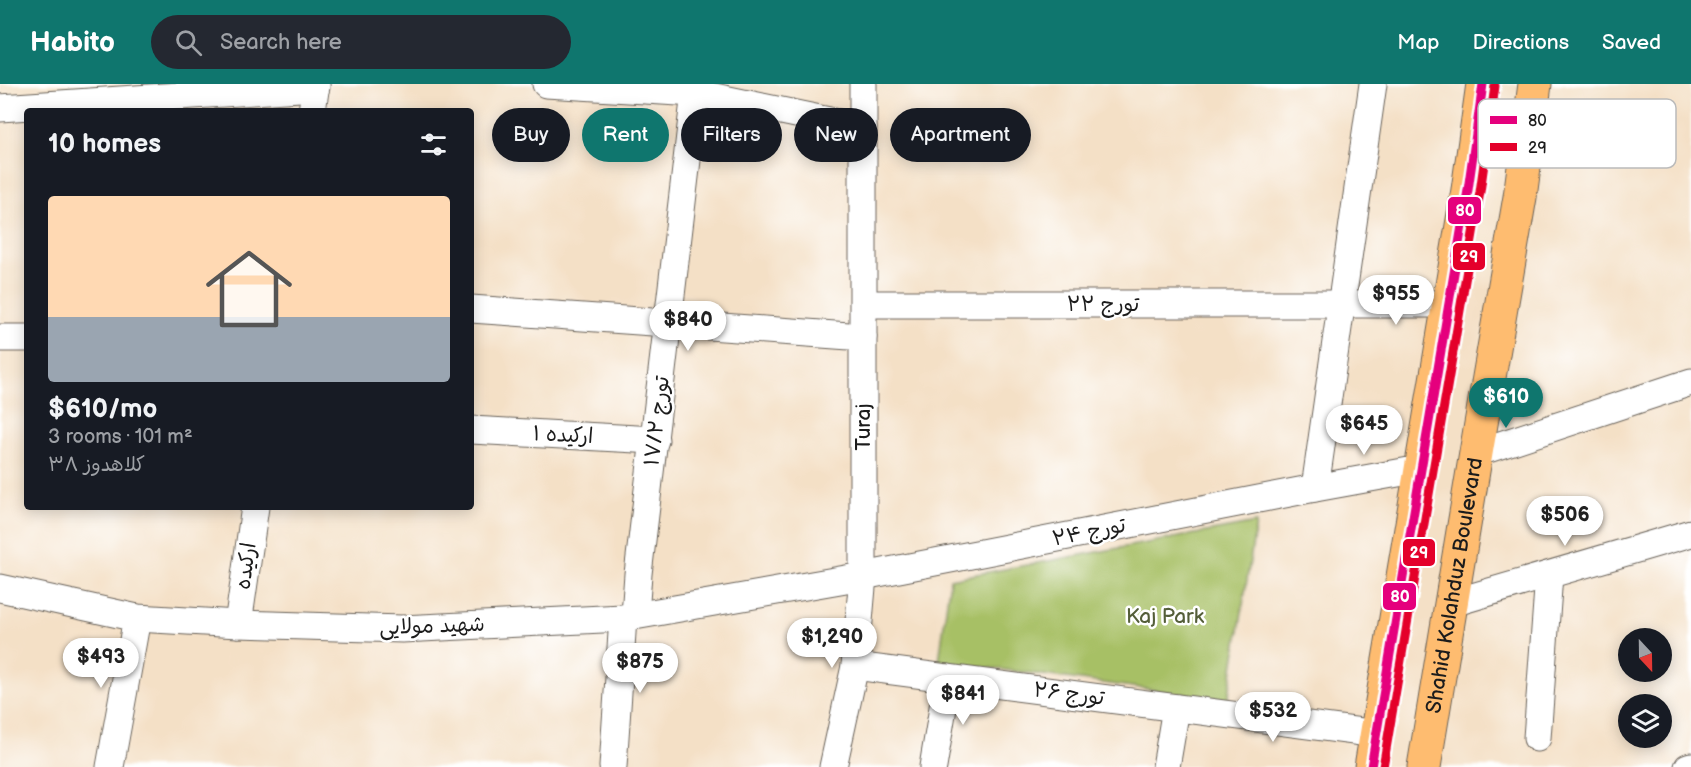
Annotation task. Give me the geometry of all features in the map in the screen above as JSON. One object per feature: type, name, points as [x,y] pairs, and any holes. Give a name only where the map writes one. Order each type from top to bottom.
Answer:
[{"type":"main road","points":[[1481,99],[1483,84]]},
{"type":"main road","name":"Shahid Kolahduz Boulevard","points":[[1533,99],[1535,84]]},
{"type":"main road","points":[[1371,767],[1478,119]]},
{"type":"main road","name":"Shahid Kolahduz Boulevard","points":[[1424,767],[1524,168]]},
{"type":"street","points":[[546,84],[696,88],[794,111]]},
{"type":"street","name":"Turaj","points":[[863,84],[863,108]]},
{"type":"street","points":[[1315,488],[1373,84]]},
{"type":"street","name":"تورج ۱۷/۲","points":[[613,767],[629,616],[638,574],[655,441],[696,88]]},
{"type":"street","points":[[0,108],[314,94]]},
{"type":"street","name":"Turaj","points":[[833,767],[855,666],[863,576],[863,162]]},
{"type":"street","name":"تورج ۲۲","points":[[864,304],[1449,304]]},
{"type":"street","points":[[474,309],[863,336]]},
{"type":"street","points":[[0,338],[24,338]]},
{"type":"street","points":[[1476,453],[1691,382]]},
{"type":"street","name":"ارکیده ۱","points":[[474,430],[655,441]]},
{"type":"street","name":"تورج ۲۴","points":[[863,576],[1420,469]]},
{"type":"street","name":"ارکیده","points":[[238,624],[255,510]]},
{"type":"street","points":[[1452,603],[1691,533]]},
{"type":"street","points":[[1538,738],[1549,575]]},
{"type":"street","name":"شهید مولایی","points":[[0,588],[137,618],[238,624],[402,629],[629,616],[863,576]]},
{"type":"street","points":[[110,767],[137,618]]},
{"type":"street","name":"تورج ۲۶","points":[[855,666],[1377,734]]},
{"type":"street","points":[[933,767],[948,678]]},
{"type":"street","points":[[1166,767],[1176,708]]},
{"type":"green space","name":"Kaj Park","points":[[1256,523],[1228,700],[939,661],[950,579]]},
{"type":"transit line","name":"80","points":[[1481,99],[1483,84]]},
{"type":"transit line","name":"29","points":[[1493,99],[1495,86]]},
{"type":"transit line","name":"80","points":[[1371,767],[1478,119]]},
{"type":"transit line","name":"29","points":[[1383,767],[1483,168]]}]
